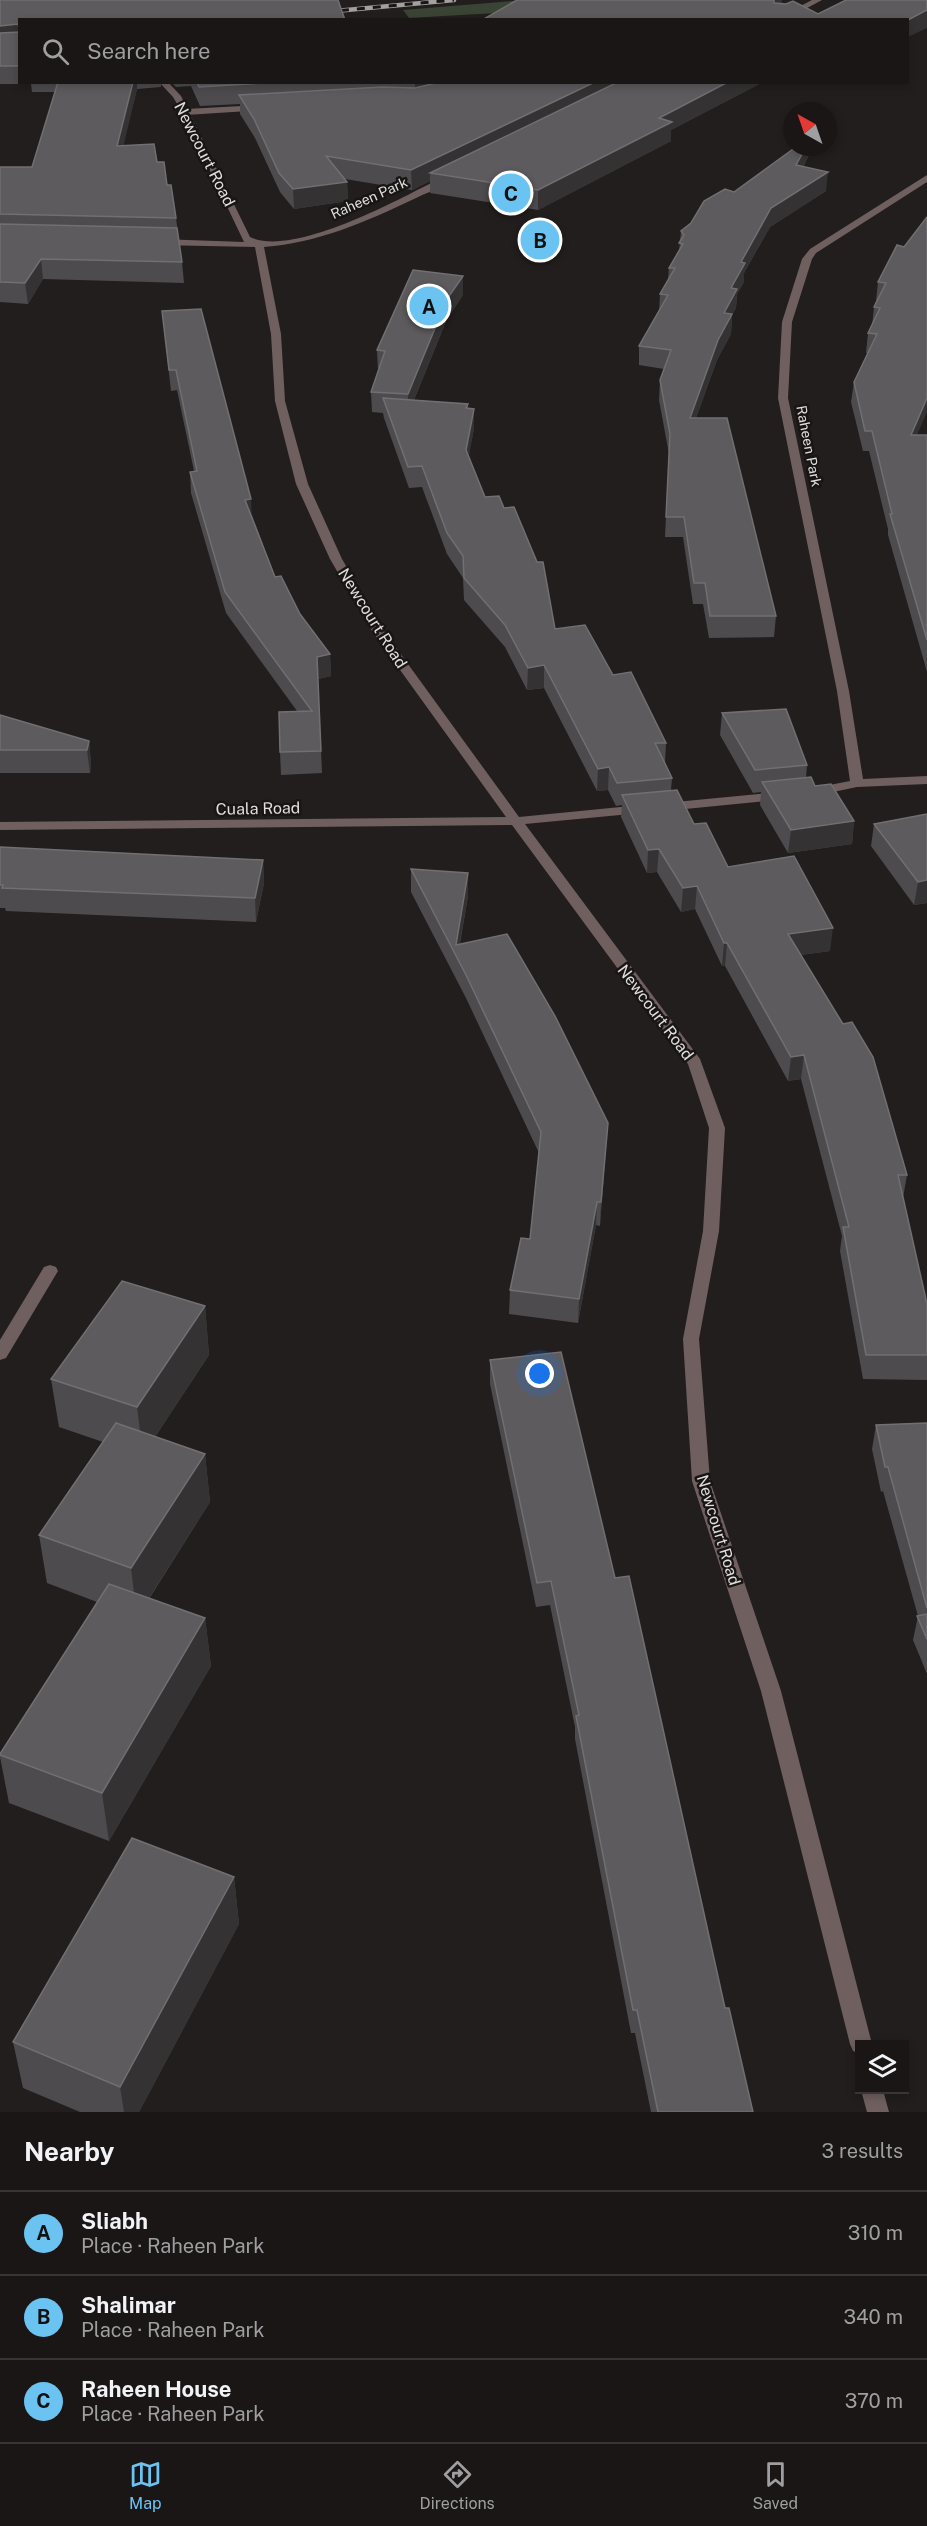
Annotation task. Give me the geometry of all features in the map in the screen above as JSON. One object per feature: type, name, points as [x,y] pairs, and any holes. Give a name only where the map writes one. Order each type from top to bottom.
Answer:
[{"type":"street","points":[[782,18],[818,0]]},
{"type":"street","name":"Newcourt Road","points":[[165,84],[177,96],[186,112],[246,239],[259,245],[276,334],[280,401],[302,484],[336,560],[378,631],[695,1063],[717,1128],[711,1231],[691,1339],[701,1481],[771,1691],[860,2040]]},
{"type":"street","points":[[186,112],[267,108]]},
{"type":"street","name":"Raheen Park","points":[[148,242],[259,245],[324,234],[452,177]]},
{"type":"street","name":"Raheen Park","points":[[857,783],[843,691],[783,398],[787,322],[807,259],[813,251],[927,178]]},
{"type":"street","name":"Cuala Road","points":[[0,826],[517,821],[806,794],[857,783],[927,780]]},
{"type":"street","points":[[0,1354],[50,1271]]},
{"type":"street","points":[[873,2094],[878,2112]]},
{"type":"green space","points":[[524,0],[497,13],[409,18],[403,10]]},
{"type":"building","points":[[0,0],[338,0],[344,18],[18,18],[18,24],[0,26]]},
{"type":"building","points":[[517,0],[774,0],[774,3],[786,4],[793,1],[818,14],[846,0],[927,0],[927,10],[909,19],[486,18]]},
{"type":"building","points":[[18,32],[18,66],[0,66],[0,33]]},
{"type":"building","points":[[57,84],[132,84],[117,146],[154,144],[157,162],[164,162],[167,185],[171,185],[176,218],[0,214],[0,167],[32,167]]},
{"type":"building","points":[[198,84],[248,84],[199,87]]},
{"type":"building","points":[[432,84],[591,84],[411,170],[326,156],[347,182],[293,189],[279,173],[254,119],[239,95],[382,87],[415,88]]},
{"type":"building","points":[[614,84],[724,84],[659,118],[672,122],[538,190],[430,173]]},
{"type":"building","points":[[784,156],[801,156],[796,165],[828,172],[771,208],[741,262],[745,263],[731,288],[737,289],[724,313],[732,314],[718,340],[690,418],[727,418],[776,616],[710,616],[705,583],[694,583],[684,517],[666,517],[670,434],[660,380],[671,350],[639,346],[668,295],[660,294],[675,268],[669,268],[683,244],[679,243],[684,235],[681,231],[691,223],[704,201],[725,189],[734,192]]},
{"type":"building","points":[[927,217],[927,398],[911,435],[927,435],[927,640],[890,514],[892,514],[872,431],[865,431],[854,382],[877,334],[868,333],[880,308],[874,307],[886,283],[878,282],[897,245],[904,247]]},
{"type":"building","points":[[0,224],[177,228],[182,262],[41,259],[25,283],[0,282]]},
{"type":"building","points":[[413,270],[463,276],[447,299],[408,394],[371,392],[385,351],[377,350]]},
{"type":"building","points":[[201,309],[251,499],[245,500],[275,577],[281,576],[300,614],[330,654],[317,657],[321,751],[280,752],[279,712],[312,711],[225,592],[190,472],[197,471],[176,370],[169,370],[162,311]]},
{"type":"building","points":[[383,398],[468,404],[466,408],[474,409],[466,450],[485,497],[499,496],[504,508],[514,507],[537,562],[543,562],[555,629],[585,625],[613,675],[631,672],[666,743],[655,743],[672,778],[617,783],[609,767],[598,769],[544,665],[528,668],[505,625],[464,578],[463,556],[447,533],[422,466],[408,467]]},
{"type":"building","points":[[786,709],[807,765],[755,770],[722,713]]},
{"type":"building","points":[[0,715],[89,741],[87,750],[0,750]]},
{"type":"building","points":[[811,777],[815,786],[831,784],[854,821],[791,830],[762,782]]},
{"type":"building","points":[[677,790],[694,824],[706,823],[728,867],[794,856],[833,928],[788,934],[843,1024],[852,1022],[873,1057],[907,1175],[898,1175],[927,1304],[927,1355],[866,1355],[843,1227],[849,1227],[804,1055],[791,1057],[727,943],[724,943],[697,886],[683,888],[659,849],[648,850],[622,795]]},
{"type":"building","points":[[927,814],[927,880],[918,882],[874,824]]},
{"type":"building","points":[[0,847],[263,860],[255,898],[2,888],[3,885],[0,885]]},
{"type":"building","points":[[411,869],[468,873],[456,945],[507,934],[555,1016],[608,1123],[601,1202],[597,1202],[579,1299],[510,1290],[521,1238],[530,1239],[541,1132],[466,975]]},
{"type":"building","points":[[122,1281],[205,1306],[137,1407],[51,1379]]},
{"type":"building","points":[[561,1352],[615,1578],[629,1576],[725,2008],[729,2008],[753,2112],[658,2112],[637,2010],[633,2010],[576,1716],[579,1715],[551,1581],[537,1583],[490,1360]]},
{"type":"building","points":[[116,1423],[205,1454],[131,1568],[39,1535]]},
{"type":"building","points":[[927,1423],[927,1608],[888,1467],[885,1467],[876,1425]]},
{"type":"building","points":[[109,1584],[205,1618],[102,1793],[0,1754]]},
{"type":"building","points":[[927,1614],[927,1639],[917,1616]]},
{"type":"building","points":[[132,1838],[234,1877],[120,2087],[13,2042]]},
{"type":"railway","points":[[325,12],[454,0]]},
{"type":"place","name":"Raheen House","points":[[511,193]]},
{"type":"place","name":"Shalimar","points":[[540,240]]},
{"type":"place","name":"Sliabh","points":[[429,306]]}]
